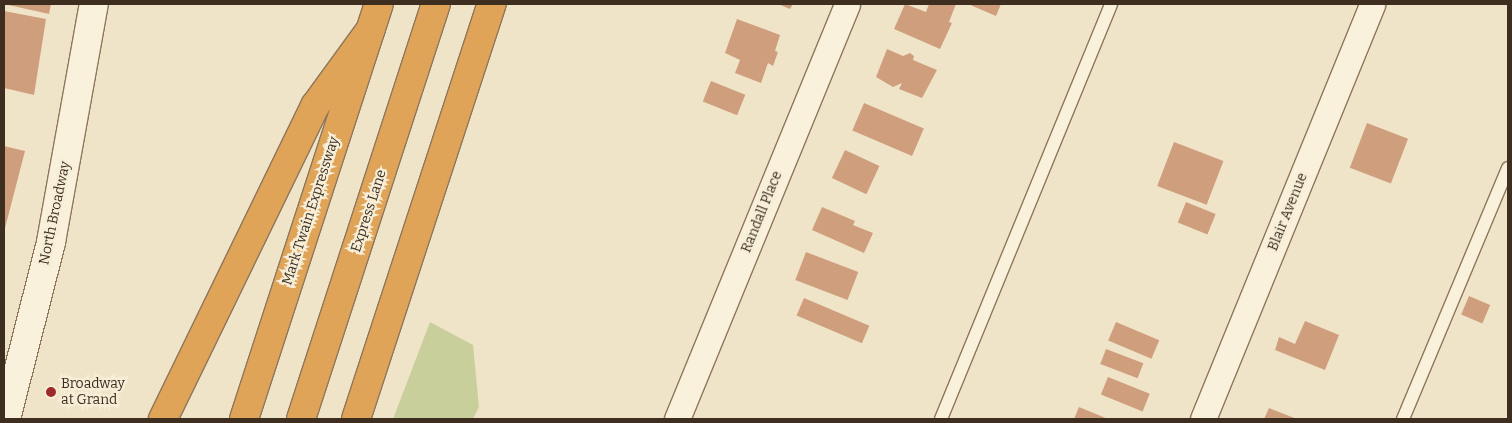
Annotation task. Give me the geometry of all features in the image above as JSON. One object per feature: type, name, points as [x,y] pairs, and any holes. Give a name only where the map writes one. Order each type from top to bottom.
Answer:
[{"type":"highway","name":"Express Lane","points":[[301,419],[436,4]]},
{"type":"highway","points":[[356,419],[492,4]]},
{"type":"highway","points":[[163,419],[314,106],[375,16]]},
{"type":"highway","name":"Mark Twain Expressway","points":[[244,419],[375,16]]},
{"type":"highway","points":[[363,419],[370,377]]},
{"type":"main road","name":"North Broadway","points":[[6,419],[11,373],[51,242],[94,4]]},
{"type":"street","name":"Randall Place","points":[[677,419],[846,4]]},
{"type":"street","name":"Blair Avenue","points":[[1203,419],[1372,4]]},
{"type":"lane","points":[[941,419],[1111,4]]},
{"type":"lane","points":[[1404,419],[1508,168]]},
{"type":"green space","points":[[430,322],[473,345],[479,407],[473,419],[393,419]]},
{"type":"building","points":[[4,4],[51,4],[49,14]]},
{"type":"building","points":[[778,4],[793,4],[790,9]]},
{"type":"building","points":[[905,4],[926,12],[929,4],[956,4],[949,22],[952,23],[940,49],[894,29]]},
{"type":"building","points":[[968,4],[1001,4],[996,16]]},
{"type":"building","points":[[4,11],[46,19],[34,95],[4,88]]},
{"type":"building","points":[[737,19],[780,35],[775,51],[778,52],[773,66],[768,63],[761,83],[735,73],[740,60],[725,53]]},
{"type":"building","points":[[887,49],[903,56],[910,53],[914,56],[913,60],[937,70],[922,98],[899,89],[902,83],[893,87],[876,77]]},
{"type":"building","points":[[711,81],[745,95],[737,115],[703,101]]},
{"type":"building","points":[[864,103],[924,128],[912,156],[852,131]]},
{"type":"building","points":[[1367,123],[1408,139],[1391,184],[1350,168]]},
{"type":"building","points":[[1174,142],[1223,161],[1207,205],[1157,186]]},
{"type":"building","points":[[4,146],[25,151],[4,232]]},
{"type":"building","points":[[845,150],[879,166],[866,194],[832,178]]},
{"type":"building","points":[[1186,202],[1216,214],[1207,234],[1178,222]]},
{"type":"building","points":[[822,207],[855,221],[853,225],[873,233],[864,253],[812,230]]},
{"type":"building","points":[[806,252],[858,272],[848,300],[795,280]]},
{"type":"building","points":[[1469,296],[1490,305],[1482,323],[1461,314]]},
{"type":"building","points":[[804,298],[869,326],[862,343],[797,315]]},
{"type":"building","points":[[1305,321],[1339,335],[1325,370],[1275,350],[1279,337],[1295,344]]},
{"type":"building","points":[[1116,322],[1159,340],[1151,359],[1108,340]]},
{"type":"building","points":[[1106,349],[1143,363],[1138,378],[1100,364]]},
{"type":"building","points":[[1108,377],[1150,394],[1143,411],[1101,395]]},
{"type":"building","points":[[1079,407],[1108,419],[1074,419]]},
{"type":"building","points":[[1269,408],[1297,419],[1264,419]]},
{"type":"place","name":"Broadway at Grand","points":[[51,392]]}]
